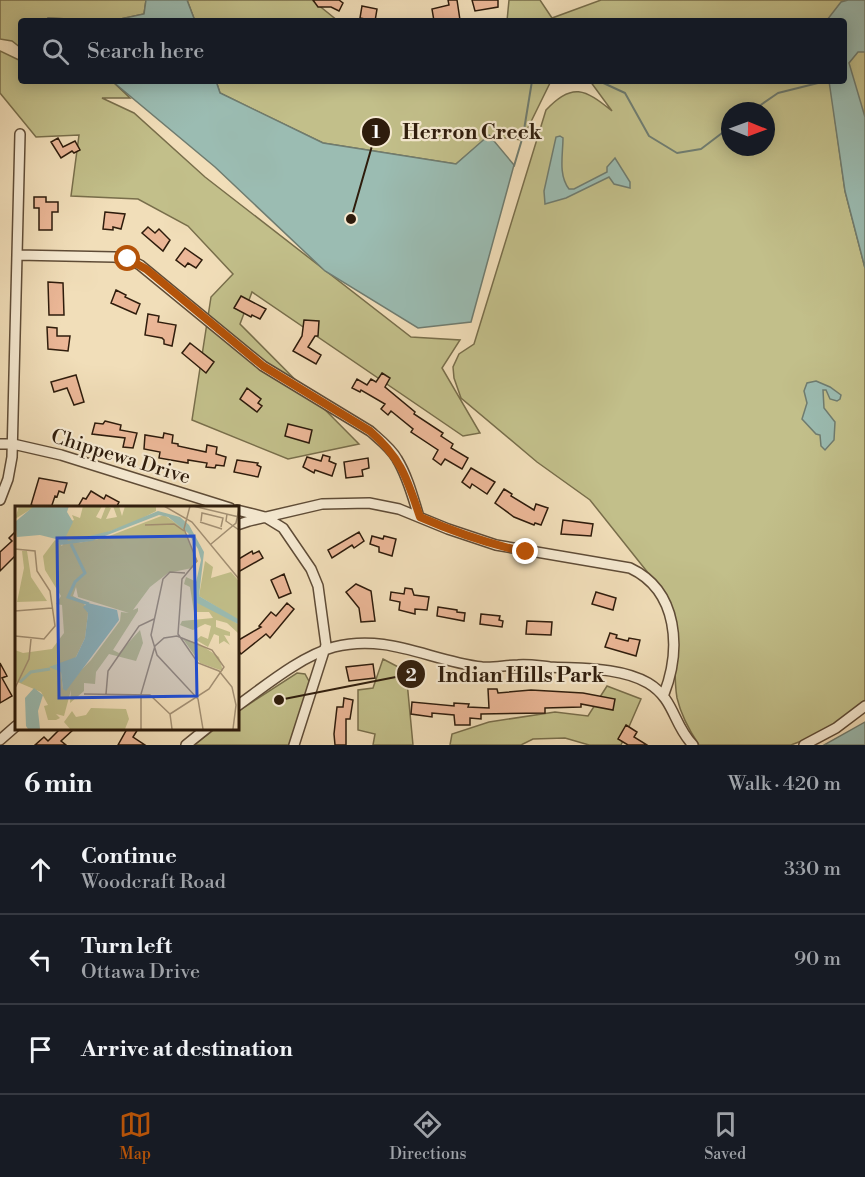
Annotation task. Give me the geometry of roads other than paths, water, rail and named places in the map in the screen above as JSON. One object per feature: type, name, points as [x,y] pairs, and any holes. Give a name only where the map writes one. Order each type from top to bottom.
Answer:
[{"type":"street","points":[[0,500],[8,480],[13,444],[20,134]]},
{"type":"street","points":[[17,255],[114,257],[128,259],[141,265],[263,366],[370,431],[380,440],[397,458],[420,517]]},
{"type":"street","name":"Chippewa Drive","points":[[0,444],[13,444],[61,455],[222,506]]},
{"type":"street","points":[[238,525],[322,504],[346,502],[380,505],[420,517],[496,546],[630,568],[641,574],[656,589],[670,612],[674,640],[673,658],[664,694]]},
{"type":"street","points":[[238,510],[265,517],[288,532],[314,574],[318,586],[326,633],[325,650],[294,745]]},
{"type":"street","points":[[238,705],[289,670],[325,650],[337,646],[381,643],[482,667],[526,665],[595,669],[634,676],[664,694],[683,733],[693,745]]},
{"type":"street","points":[[804,745],[836,728],[865,706]]},
{"type":"street","points":[[0,740],[15,727]]},
{"type":"street","points":[[186,745],[206,730]]},
{"type":"water","points":[[146,0],[187,0],[194,18],[125,18],[144,14]]},
{"type":"water","points":[[865,0],[865,52],[858,52],[849,63],[865,117],[865,268],[845,191],[829,84],[847,84],[847,18],[829,18],[841,2]]},
{"type":"water","points":[[116,84],[217,84],[220,93],[323,143],[456,164],[489,135],[514,165],[471,322],[418,328],[325,271],[215,167]]},
{"type":"water","points":[[556,137],[563,138],[563,177],[569,189],[574,189],[607,172],[607,167],[615,158],[630,182],[630,188],[614,184],[609,177],[566,198],[545,204],[544,191]]},
{"type":"water","points":[[816,381],[841,395],[837,401],[830,399],[826,390],[823,390],[824,408],[835,422],[834,440],[825,450],[821,446],[820,435],[816,434],[802,419],[807,403],[804,391],[807,383]]},
{"type":"water","points":[[865,722],[865,745],[824,745]]},
{"type":"waterway","points":[[514,166],[523,136],[532,84]]},
{"type":"waterway","points":[[606,84],[625,93],[649,136],[677,153],[701,149],[721,134]]},
{"type":"waterway","points":[[765,102],[778,93],[814,84]]},
{"type":"place","name":"Herron Creek","points":[[351,219]]},
{"type":"place","name":"Indian Hills Park","points":[[279,700]]}]
